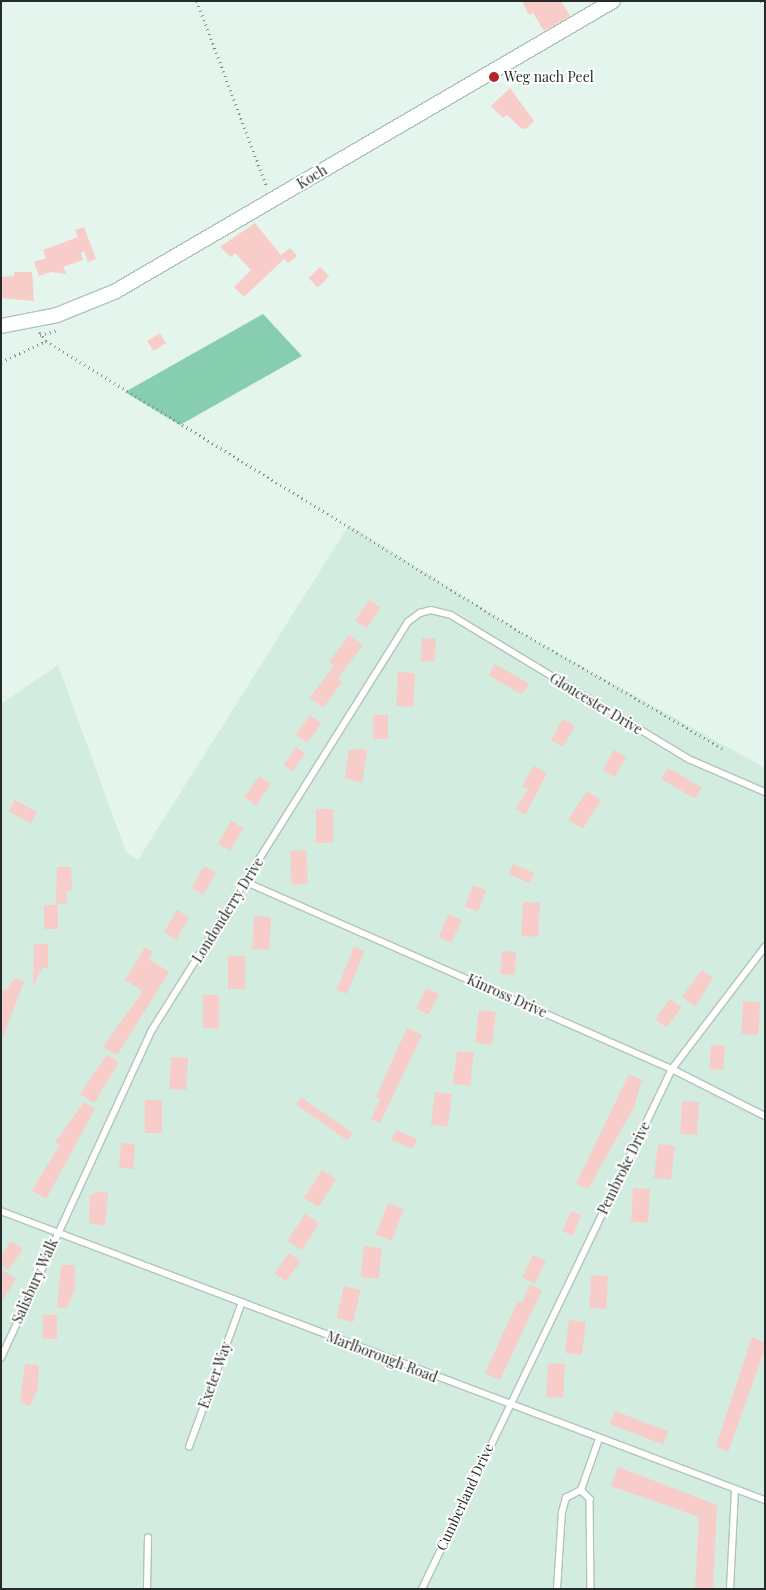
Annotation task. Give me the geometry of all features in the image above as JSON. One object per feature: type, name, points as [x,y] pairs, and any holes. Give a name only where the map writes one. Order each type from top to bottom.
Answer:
[{"type":"street","name":"Koch","points":[[1,326],[57,315],[116,291],[613,1]]},
{"type":"lane","name":"Gloucester Drive","points":[[431,610],[450,615],[689,759],[765,792]]},
{"type":"lane","name":"Londonderry Drive","points":[[57,1233],[152,1030],[408,622],[431,610]]},
{"type":"lane","name":"Kinross Drive","points":[[246,882],[672,1069],[765,1116]]},
{"type":"lane","name":"Pembroke Drive","points":[[507,1405],[672,1069],[765,947]]},
{"type":"lane","name":"Marlborough Road","points":[[1,1211],[507,1405],[765,1500]]},
{"type":"lane","name":"Salisbury Walk","points":[[1,1358],[57,1233]]},
{"type":"lane","name":"Exeter Way","points":[[188,1447],[242,1302]]},
{"type":"lane","name":"Cumberland Drive","points":[[422,1589],[507,1405]]},
{"type":"lane","points":[[557,1589],[562,1512],[566,1498],[580,1490],[599,1439]]},
{"type":"lane","points":[[580,1490],[590,1499],[591,1589]]},
{"type":"lane","points":[[730,1589],[735,1490]]},
{"type":"lane","points":[[147,1589],[148,1538]]},
{"type":"path","points":[[198,1],[272,200]]},
{"type":"path","points":[[762,1],[765,5]]},
{"type":"path","points":[[40,334],[46,340],[522,633],[722,748]]},
{"type":"path","points":[[1,362],[46,340]]},
{"type":"shaded area","points":[[349,525],[522,633],[765,768],[765,1589],[1,1589],[1,704],[58,665],[126,852],[138,860]]},
{"type":"green space","points":[[263,314],[302,356],[180,425],[125,392]]},
{"type":"building","points":[[522,1],[561,1],[570,16],[544,31],[533,13],[529,15]]},
{"type":"building","points":[[510,88],[534,121],[527,128],[522,129],[507,115],[503,118],[491,106]]},
{"type":"building","points":[[255,223],[281,255],[290,248],[297,256],[288,263],[284,259],[244,297],[234,287],[251,270],[235,253],[231,257],[220,247]]},
{"type":"building","points":[[84,227],[96,259],[88,262],[84,251],[81,253],[83,260],[63,267],[67,274],[51,272],[39,276],[34,262],[46,258],[43,250],[78,237],[75,230]]},
{"type":"building","points":[[320,267],[329,276],[318,288],[309,278]]},
{"type":"building","points":[[14,272],[32,272],[34,301],[1,298],[1,277],[14,276]]},
{"type":"building","points":[[160,333],[166,343],[153,351],[147,341]]},
{"type":"building","points":[[369,600],[381,608],[367,629],[355,621]]},
{"type":"building","points":[[349,635],[363,645],[337,679],[342,682],[323,708],[310,698],[334,665],[329,662]]},
{"type":"building","points":[[422,638],[436,639],[434,662],[420,661]]},
{"type":"building","points":[[495,664],[529,683],[522,695],[488,675]]},
{"type":"building","points":[[398,672],[415,673],[413,707],[396,706]]},
{"type":"building","points":[[310,715],[321,723],[307,743],[296,734]]},
{"type":"building","points":[[373,715],[388,715],[388,739],[373,739]]},
{"type":"building","points":[[563,719],[575,726],[563,747],[551,740]]},
{"type":"building","points":[[296,747],[305,753],[293,771],[284,765]]},
{"type":"building","points":[[349,750],[367,750],[362,783],[345,778]]},
{"type":"building","points":[[614,750],[626,757],[615,777],[602,770]]},
{"type":"building","points":[[534,766],[547,773],[525,815],[516,809],[528,789],[522,786]]},
{"type":"building","points":[[668,768],[702,788],[695,799],[662,779]]},
{"type":"building","points":[[259,776],[271,784],[256,805],[244,798]]},
{"type":"building","points":[[587,791],[601,800],[583,829],[568,820]]},
{"type":"building","points":[[15,800],[37,812],[31,823],[9,811]]},
{"type":"building","points":[[316,809],[333,809],[333,843],[316,843]]},
{"type":"building","points":[[231,821],[243,828],[230,851],[218,844]]},
{"type":"building","points":[[306,850],[308,884],[292,885],[290,851]]},
{"type":"building","points":[[513,864],[534,873],[530,883],[509,874]]},
{"type":"building","points":[[204,866],[216,873],[204,895],[192,888]]},
{"type":"building","points":[[57,867],[71,867],[72,891],[66,891],[67,903],[56,904]]},
{"type":"building","points":[[473,885],[486,890],[478,911],[465,906]]},
{"type":"building","points":[[523,902],[540,903],[538,937],[521,936]]},
{"type":"building","points":[[44,905],[58,905],[58,929],[44,929]]},
{"type":"building","points":[[177,910],[189,917],[176,940],[164,933]]},
{"type":"building","points":[[449,914],[462,920],[451,943],[438,937]]},
{"type":"building","points":[[254,916],[271,917],[269,950],[252,949]]},
{"type":"building","points":[[34,944],[48,944],[48,968],[42,968],[33,987]]},
{"type":"building","points":[[145,947],[153,952],[149,959],[169,972],[117,1055],[103,1047],[143,991],[125,980]]},
{"type":"building","points":[[354,947],[364,951],[347,994],[337,990]]},
{"type":"building","points":[[502,951],[516,952],[514,975],[500,974]]},
{"type":"building","points":[[228,956],[245,956],[245,989],[228,989]]},
{"type":"building","points":[[702,970],[713,978],[695,1007],[682,997]]},
{"type":"building","points":[[15,978],[24,982],[1,1042],[1,990],[5,991]]},
{"type":"building","points":[[426,988],[439,994],[429,1015],[416,1009]]},
{"type":"building","points":[[203,995],[219,995],[219,1028],[203,1028]]},
{"type":"building","points":[[670,999],[681,1007],[667,1027],[655,1019]]},
{"type":"building","points":[[743,1001],[760,1002],[758,1035],[741,1034]]},
{"type":"building","points":[[479,1010],[496,1012],[492,1045],[475,1043]]},
{"type":"building","points":[[407,1028],[422,1035],[380,1123],[371,1119],[380,1099],[376,1097]]},
{"type":"building","points":[[711,1045],[725,1046],[723,1070],[709,1069]]},
{"type":"building","points":[[457,1051],[474,1053],[470,1086],[453,1084]]},
{"type":"building","points":[[107,1055],[119,1062],[94,1103],[80,1094]]},
{"type":"building","points":[[171,1057],[188,1058],[186,1090],[169,1089]]},
{"type":"building","points":[[629,1074],[642,1080],[634,1107],[588,1189],[576,1184]]},
{"type":"building","points":[[435,1092],[452,1094],[448,1127],[431,1125]]},
{"type":"building","points":[[301,1097],[353,1133],[347,1141],[296,1104]]},
{"type":"building","points":[[145,1100],[162,1100],[162,1133],[145,1133]]},
{"type":"building","points":[[682,1101],[699,1102],[697,1135],[680,1134]]},
{"type":"building","points":[[84,1102],[95,1109],[46,1199],[32,1190],[60,1145],[55,1142]]},
{"type":"building","points":[[396,1130],[417,1139],[413,1149],[392,1140]]},
{"type":"building","points":[[121,1143],[135,1144],[133,1169],[119,1168]]},
{"type":"building","points":[[658,1144],[675,1146],[671,1180],[654,1178]]},
{"type":"building","points":[[322,1170],[336,1179],[318,1207],[304,1198]]},
{"type":"building","points":[[633,1188],[650,1189],[648,1223],[631,1222]]},
{"type":"building","points":[[97,1192],[108,1193],[105,1226],[89,1223],[90,1195]]},
{"type":"building","points":[[388,1203],[404,1209],[392,1241],[376,1235]]},
{"type":"building","points":[[571,1211],[581,1215],[573,1236],[563,1231]]},
{"type":"building","points":[[305,1214],[319,1223],[302,1250],[288,1241]]},
{"type":"building","points":[[11,1241],[23,1249],[8,1270],[1,1265],[1,1256]]},
{"type":"building","points":[[364,1246],[382,1248],[379,1279],[361,1277]]},
{"type":"building","points":[[289,1253],[300,1261],[286,1281],[274,1273]]},
{"type":"building","points":[[533,1255],[546,1261],[535,1284],[522,1278]]},
{"type":"building","points":[[61,1265],[75,1265],[75,1289],[67,1308],[57,1308]]},
{"type":"building","points":[[1,1269],[16,1279],[1,1302]]},
{"type":"building","points":[[591,1275],[608,1276],[606,1309],[589,1308]]},
{"type":"building","points":[[530,1285],[542,1290],[500,1380],[485,1373],[518,1301],[522,1303]]},
{"type":"building","points":[[344,1286],[361,1290],[353,1322],[337,1318]]},
{"type":"building","points":[[43,1315],[57,1315],[57,1339],[43,1339]]},
{"type":"building","points":[[569,1320],[586,1322],[582,1355],[565,1353]]},
{"type":"building","points":[[752,1337],[765,1343],[765,1349],[728,1452],[716,1446]]},
{"type":"building","points":[[548,1363],[565,1364],[563,1398],[546,1397]]},
{"type":"building","points":[[25,1364],[39,1365],[38,1388],[30,1406],[20,1402]]},
{"type":"building","points":[[615,1411],[668,1431],[663,1444],[610,1424]]},
{"type":"building","points":[[618,1467],[717,1505],[713,1589],[695,1589],[699,1517],[611,1486]]},
{"type":"place","name":"Weg nach Peel","points":[[494,77]]}]
